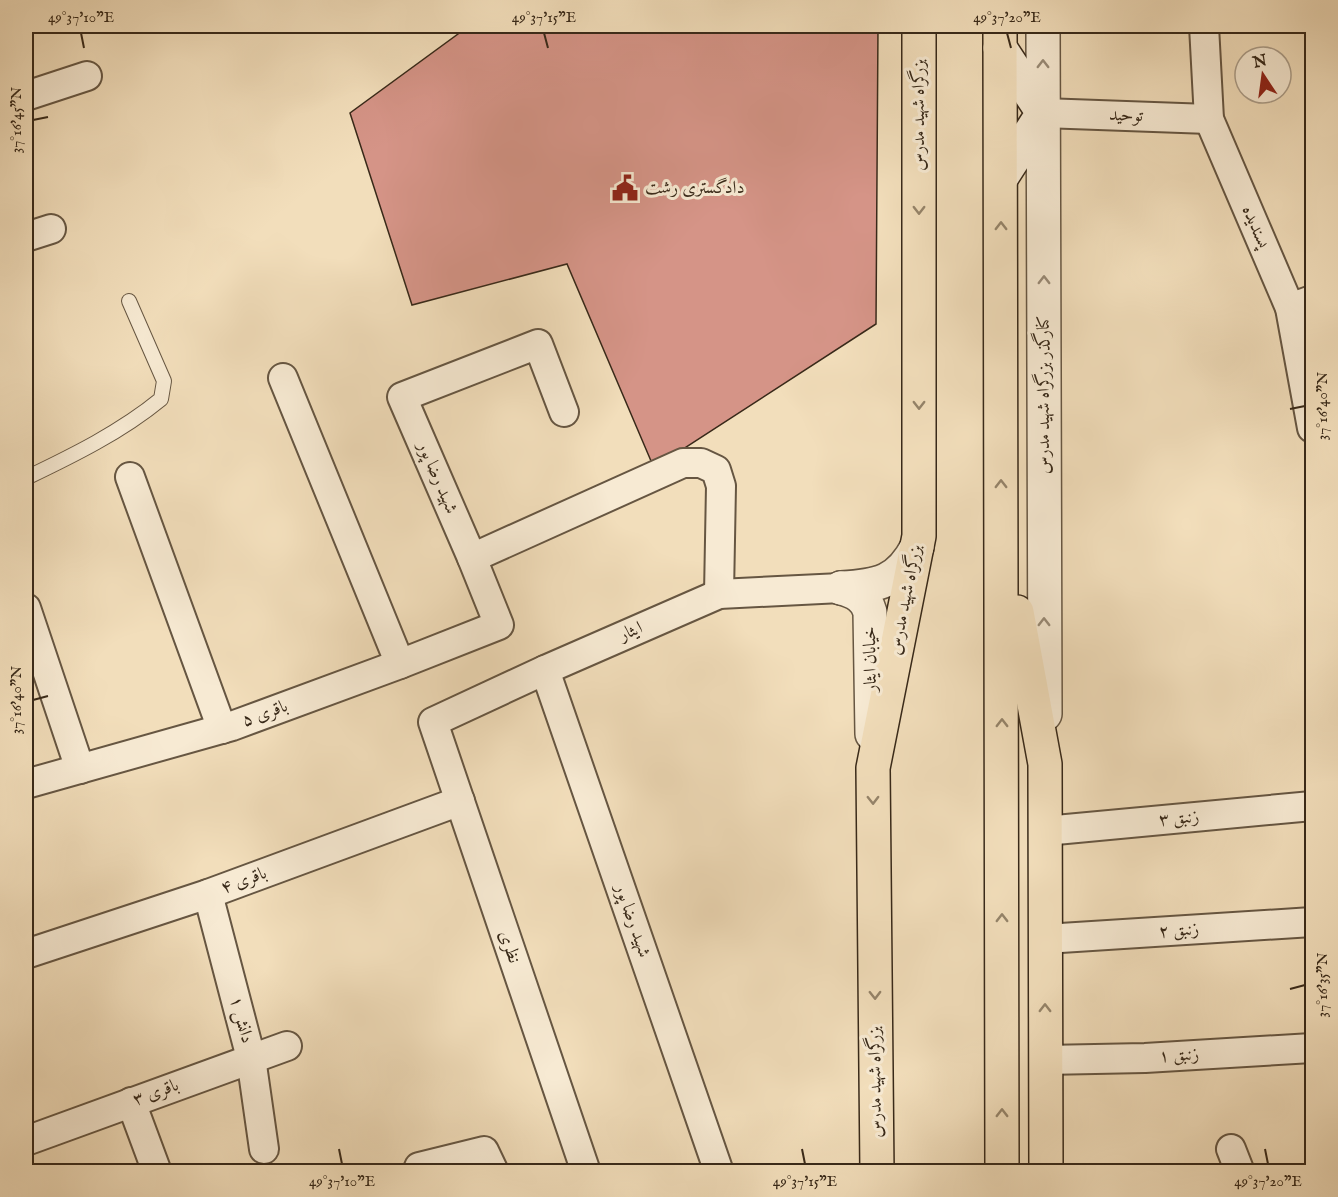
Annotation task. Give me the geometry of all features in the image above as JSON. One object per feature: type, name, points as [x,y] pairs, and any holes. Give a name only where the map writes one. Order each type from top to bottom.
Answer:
[{"type":"highway","name":"بزرگراه شهید مدرس","points":[[877,1172],[873,768],[919,536],[919,26]]},
{"type":"highway","points":[[1000,37],[1002,1172]]},
{"type":"highway","points":[[1001,531],[1045,764],[1046,1172]]},
{"type":"street","name":"کنارگذر بزرگراه شهید مدرس","points":[[1043,26],[1045,764]]},
{"type":"street","name":"پسندیده","points":[[1204,26],[1209,119],[1301,304],[1312,428]]},
{"type":"street","points":[[1000,37],[1043,113],[1001,178]]},
{"type":"street","points":[[26,96],[87,76]]},
{"type":"street","name":"توحید","points":[[1043,113],[1209,119]]},
{"type":"street","name":"شهید رضا پور","points":[[499,625],[402,397],[538,344],[564,412]]},
{"type":"street","points":[[283,378],[400,664]]},
{"type":"street","points":[[472,558],[683,463],[701,463],[716,470],[721,486],[719,594]]},
{"type":"street","points":[[130,477],[222,729]]},
{"type":"street","points":[[841,588],[865,587],[894,577],[907,564],[917,547]]},
{"type":"street","name":"ایثار","points":[[433,722],[719,594],[841,588]]},
{"type":"street","name":"خیابان ایثار","points":[[841,588],[866,600],[870,612],[873,768]]},
{"type":"street","points":[[27,615],[80,769]]},
{"type":"street","name":"باقری ۵","points":[[26,784],[222,729],[499,625]]},
{"type":"street","name":"شهید رضا پور","points":[[545,670],[719,1172]]},
{"type":"street","name":"نظری","points":[[433,722],[586,1172]]},
{"type":"street","name":"باقری ۴","points":[[26,954],[208,894],[460,801]]},
{"type":"street","name":"زنبق ۳","points":[[1045,831],[1312,806]]},
{"type":"street","name":"دانش ۱","points":[[208,894],[251,1058],[264,1149]]},
{"type":"street","name":"زنبق ۲","points":[[1045,939],[1312,922]]},
{"type":"street","name":"باقری ۳","points":[[26,1141],[287,1046]]},
{"type":"street","name":"زنبق ۱","points":[[1045,1060],[1145,1058],[1312,1048]]},
{"type":"street","points":[[131,1102],[157,1172]]},
{"type":"street","points":[[419,1167],[484,1151],[494,1172]]},
{"type":"lane","points":[[26,478],[78,453],[161,399],[164,381],[129,301]]},
{"type":"building","name":"دادگستری رشت","points":[[469,26],[878,26],[876,324],[654,468],[567,264],[412,305],[350,113]]},
{"type":"place","name":"دادگستری رشت","points":[[625,188]]}]
